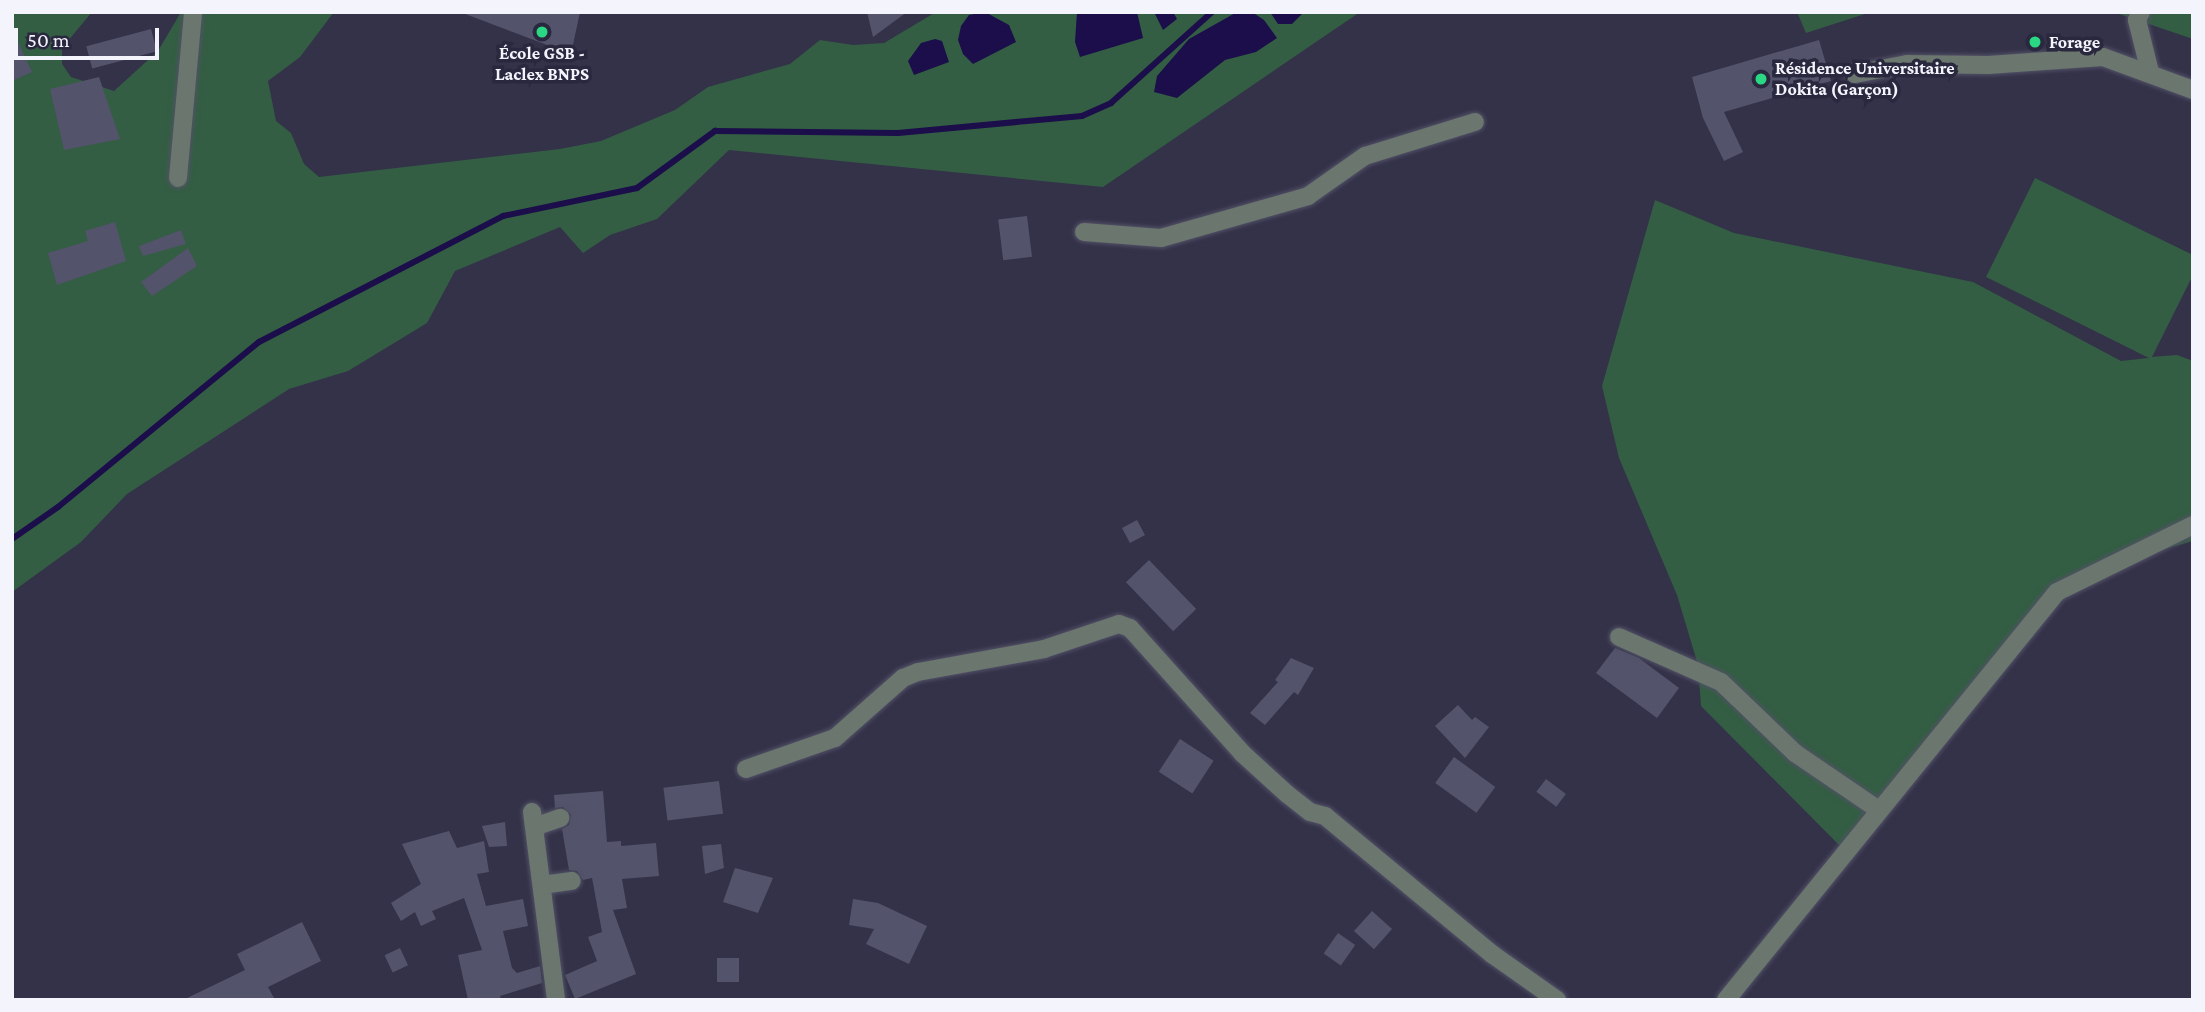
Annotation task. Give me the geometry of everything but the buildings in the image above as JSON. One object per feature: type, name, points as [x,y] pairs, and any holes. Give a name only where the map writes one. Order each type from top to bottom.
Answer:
[{"type":"street","points":[[178,178],[193,12]]},
{"type":"street","points":[[2140,12],[2137,20],[2150,72]]},
{"type":"street","points":[[1856,74],[1907,64],[1987,65],[2103,57],[2193,90]]},
{"type":"street","points":[[1084,232],[1161,238],[1308,196],[1365,156],[1475,122]]},
{"type":"street","points":[[1726,1000],[2057,592],[2193,525]]},
{"type":"street","points":[[747,769],[835,738],[903,678],[918,672],[1044,649],[1119,624],[1130,628],[1242,753],[1287,794],[1310,812],[1325,816],[1492,954],[1557,1000]]},
{"type":"street","points":[[1619,637],[1721,682],[1795,753],[1879,810]]},
{"type":"street","points":[[556,1000],[533,819],[560,818]]},
{"type":"street","points":[[542,885],[572,881]]},
{"type":"green space","points":[[12,12],[92,12],[62,48],[62,64],[71,77],[114,91],[158,51],[181,12],[334,12],[300,57],[268,81],[276,121],[291,133],[304,164],[319,177],[560,149],[601,141],[675,110],[708,87],[790,64],[820,40],[853,45],[884,43],[936,12],[1360,12],[1103,187],[729,150],[657,219],[610,235],[583,253],[560,227],[455,271],[427,323],[348,371],[289,389],[127,494],[81,542],[12,592]]},
{"type":"green space","points":[[1797,12],[1871,12],[1806,33]]},
{"type":"green space","points":[[2113,12],[2193,12],[2193,39],[2137,20]]},
{"type":"green space","points":[[2035,178],[2193,255],[2193,275],[2152,357],[2177,355],[2193,361],[2193,541],[2115,563],[2059,591],[1846,852],[1701,706],[1698,665],[1677,595],[1619,458],[1602,386],[1655,200],[1734,233],[1973,282],[2121,361],[2149,358],[1986,277]]},
{"type":"shaded area","points":[[985,12],[1009,25],[1016,42],[973,64],[963,54],[958,40],[961,26],[969,15]]},
{"type":"shaded area","points":[[1077,12],[1137,12],[1143,38],[1080,57],[1075,42]]},
{"type":"shaded area","points":[[1154,12],[1173,12],[1177,19],[1163,30]]},
{"type":"shaded area","points":[[1237,12],[1252,12],[1264,20],[1277,38],[1256,52],[1225,60],[1177,98],[1154,92],[1157,76],[1189,39]]},
{"type":"shaded area","points":[[1270,12],[1304,12],[1292,24],[1278,24]]},
{"type":"shaded area","points":[[935,39],[942,41],[949,62],[914,75],[908,61],[921,43]]},
{"type":"waterway","points":[[12,539],[58,507],[259,342],[503,216],[637,188],[715,131],[898,133],[1082,116],[1111,103],[1212,12]]},
{"type":"place","name":"École GSB - Laclex BNPS","points":[[542,32]]},
{"type":"place","name":"Forage","points":[[2035,42]]},
{"type":"place","name":"Résidence Universitaire Dokita (Garçon)","points":[[1761,79]]}]
